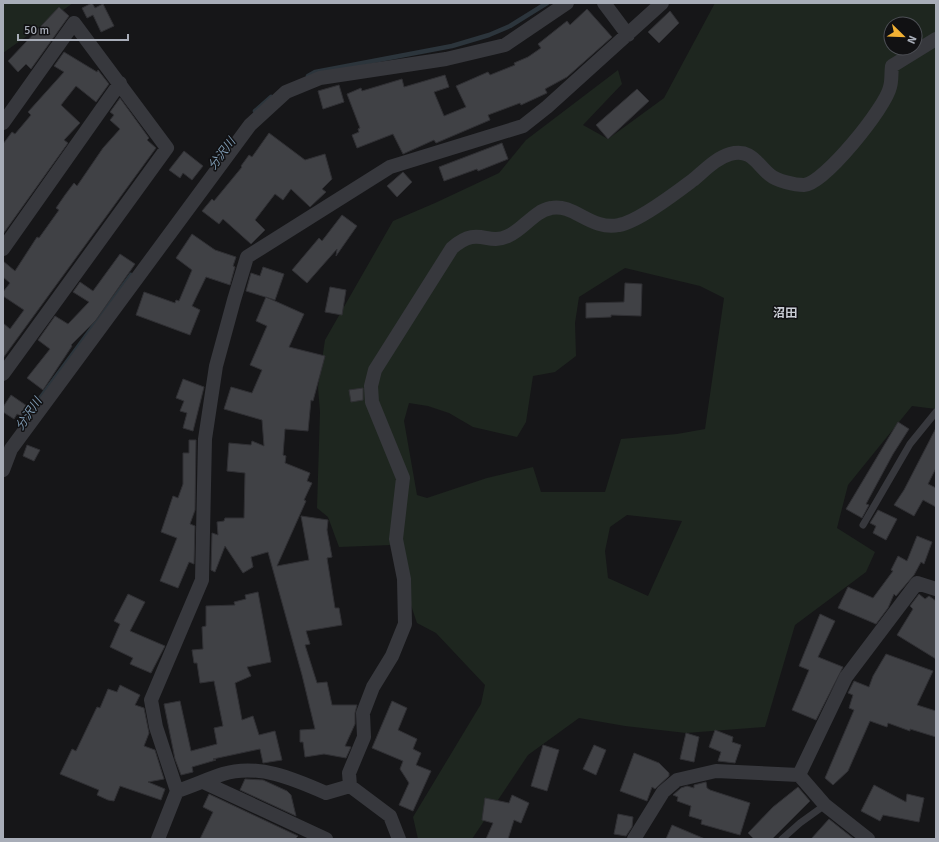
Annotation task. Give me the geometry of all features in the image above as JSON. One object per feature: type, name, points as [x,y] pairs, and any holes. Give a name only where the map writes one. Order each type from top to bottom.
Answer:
[{"type":"street","points":[[3,470],[11,449],[250,125],[286,92],[320,78],[446,60],[505,45],[567,3]]},
{"type":"street","points":[[604,3],[628,34]]},
{"type":"street","points":[[158,839],[177,791],[156,727],[151,700],[202,580],[205,439],[216,366],[234,300],[248,257],[390,167],[524,126],[662,3]]},
{"type":"street","points":[[3,123],[74,22],[167,148],[3,374]]},
{"type":"street","points":[[399,839],[390,816],[350,786],[349,773],[364,737],[362,713],[373,688],[392,656],[405,624],[404,579],[396,538],[403,478],[372,402],[371,386],[375,370],[452,248],[462,239],[476,235],[497,239],[509,236],[535,216],[551,208],[568,210],[601,226],[620,225],[634,220],[687,184],[718,159],[732,154],[747,155],[756,159],[770,176],[784,181],[806,185],[818,179],[853,144],[879,111],[890,88],[892,66],[936,39]]},
{"type":"street","points":[[3,249],[120,83]]},
{"type":"street","points":[[799,775],[846,677],[917,583],[936,589]]},
{"type":"street","points":[[177,791],[224,774],[250,770],[292,778],[326,794],[350,786]]},
{"type":"street","points":[[634,839],[663,792],[678,780],[716,772],[799,775],[825,806],[868,839]]},
{"type":"street","points":[[203,782],[326,839]]},
{"type":"lane","points":[[862,525],[910,444],[936,412]]},
{"type":"lane","points":[[782,839],[800,823],[825,806]]},
{"type":"shaded area","points":[[3,3],[73,3],[3,53]]},
{"type":"shaded area","points":[[715,3],[936,3],[936,409],[912,406],[848,485],[837,528],[875,552],[866,572],[795,625],[765,727],[686,733],[625,726],[579,718],[528,755],[472,839],[418,839],[413,817],[481,704],[485,685],[436,633],[417,623],[391,545],[339,547],[328,517],[317,508],[320,412],[318,387],[325,340],[393,221],[499,173],[526,140],[618,70],[622,84],[583,125],[608,139],[664,98]],"holes":[[[625,268],[700,286],[724,298],[705,429],[677,434],[621,439],[605,492],[541,492],[533,467],[487,478],[427,498],[417,495],[404,421],[409,403],[428,406],[449,413],[473,427],[517,437],[526,422],[533,376],[555,372],[576,356],[575,323],[579,297]],[[627,515],[682,521],[648,596],[608,578],[605,551],[610,527]]]},
{"type":"building","points":[[92,3],[95,8],[103,4],[114,26],[101,32],[93,15],[87,18],[82,8]]},
{"type":"building","points":[[59,7],[69,16],[31,69],[26,64],[18,72],[8,61]]},
{"type":"building","points":[[587,9],[612,37],[567,77],[545,89],[547,93],[521,105],[520,103],[488,115],[490,120],[436,143],[434,140],[403,154],[393,134],[357,148],[352,135],[359,132],[358,129],[360,128],[347,94],[361,88],[362,91],[402,79],[404,87],[445,75],[449,87],[434,92],[444,116],[466,107],[456,86],[488,72],[490,75],[515,65],[514,63],[528,57],[541,48],[538,44],[567,21],[570,25]]},
{"type":"building","points":[[670,11],[679,23],[659,43],[648,32]]},
{"type":"building","points":[[64,52],[97,72],[98,70],[109,84],[96,102],[76,86],[61,105],[80,123],[64,140],[68,143],[3,234],[3,144],[12,132],[15,134],[31,115],[28,112],[64,72],[54,66]]},
{"type":"building","points":[[339,85],[344,102],[323,109],[318,91]]},
{"type":"building","points":[[637,89],[649,101],[608,139],[596,125]]},
{"type":"building","points":[[120,98],[149,138],[147,140],[156,148],[3,358],[3,323],[10,329],[24,310],[3,296],[3,292],[10,283],[3,277],[3,261],[15,271],[37,237],[39,238],[59,210],[56,208],[65,195],[74,183],[77,186],[103,148],[120,129],[110,120],[114,115],[110,112]]},
{"type":"building","points":[[269,133],[305,160],[325,154],[332,179],[322,189],[326,192],[310,207],[291,189],[283,200],[275,194],[255,220],[265,230],[251,244],[223,219],[219,224],[202,211],[212,199],[214,201],[242,167],[241,166],[249,155],[252,157]]},
{"type":"building","points":[[502,143],[508,159],[478,171],[477,169],[444,181],[439,167]]},
{"type":"building","points":[[184,151],[203,166],[192,180],[183,173],[180,178],[169,170]]},
{"type":"building","points":[[403,172],[412,182],[397,197],[387,186]]},
{"type":"building","points":[[342,215],[357,226],[336,256],[337,249],[307,283],[292,270],[319,238],[322,241]]},
{"type":"building","points":[[192,234],[215,250],[236,257],[230,285],[206,277],[192,306],[200,310],[190,335],[136,315],[144,292],[175,303],[176,300],[179,301],[192,270],[176,258]]},
{"type":"building","points":[[120,254],[135,264],[96,320],[71,345],[72,346],[43,390],[27,378],[50,349],[38,340],[55,316],[68,324],[89,302],[73,292],[80,282],[93,291]]},
{"type":"building","points":[[263,267],[284,274],[275,300],[246,291],[251,273],[260,276]]},
{"type":"building","points":[[625,283],[642,284],[641,316],[611,315],[611,317],[586,318],[586,303],[624,302]]},
{"type":"building","points":[[330,287],[346,290],[342,315],[325,312]]},
{"type":"building","points":[[266,297],[304,314],[289,347],[325,356],[313,401],[311,400],[308,431],[285,429],[283,455],[286,456],[285,463],[310,473],[307,481],[312,483],[304,500],[306,501],[277,566],[309,560],[301,516],[328,520],[327,530],[332,557],[327,558],[335,608],[339,608],[342,625],[306,631],[310,644],[305,645],[317,683],[327,682],[332,705],[357,705],[355,724],[345,746],[351,747],[346,758],[324,754],[305,757],[303,742],[300,742],[300,730],[315,729],[302,675],[268,552],[251,557],[253,567],[243,573],[225,546],[215,572],[211,570],[212,533],[218,535],[217,522],[224,521],[225,518],[244,518],[245,473],[227,471],[229,443],[251,445],[252,441],[264,446],[262,420],[224,409],[231,387],[252,393],[262,370],[250,365],[267,326],[256,321]]},
{"type":"building","points":[[183,379],[204,387],[193,431],[183,428],[187,413],[180,411],[184,401],[176,398]]},
{"type":"building","points":[[363,388],[363,400],[351,402],[349,390]]},
{"type":"building","points":[[11,395],[27,406],[21,416],[17,414],[14,419],[3,412],[3,407]]},
{"type":"building","points":[[898,422],[909,429],[893,454],[866,504],[869,505],[862,518],[846,509]]},
{"type":"building","points":[[936,428],[936,468],[928,484],[936,488],[936,507],[923,500],[914,516],[894,505],[904,490]]},
{"type":"building","points":[[189,440],[196,440],[195,510],[190,524],[195,526],[194,564],[189,562],[178,588],[160,581],[177,538],[161,532],[173,496],[178,498],[183,484],[183,453],[189,453]]},
{"type":"building","points":[[27,445],[40,450],[34,461],[23,456]]},
{"type":"building","points":[[878,510],[897,519],[886,540],[873,533],[876,526],[870,523]]},
{"type":"building","points":[[917,536],[932,542],[924,564],[921,562],[914,575],[896,596],[894,594],[888,608],[876,624],[838,608],[848,587],[873,598],[893,571],[891,570],[898,556],[907,561]]},
{"type":"building","points":[[258,592],[271,662],[247,667],[251,676],[235,683],[242,720],[253,716],[259,735],[275,731],[282,760],[263,763],[260,749],[213,759],[216,760],[192,767],[193,772],[181,775],[175,759],[164,704],[180,701],[191,751],[217,744],[214,728],[223,726],[214,681],[200,683],[197,663],[194,663],[192,650],[203,649],[202,627],[206,626],[206,606],[235,605],[234,602],[246,599],[245,595]]},
{"type":"building","points":[[128,594],[145,602],[130,631],[165,646],[151,673],[130,664],[133,658],[110,647],[120,624],[114,621]]},
{"type":"building","points":[[919,594],[925,599],[929,596],[936,601],[936,659],[897,635],[913,609],[910,606]]},
{"type":"building","points":[[820,614],[835,621],[818,657],[843,667],[816,720],[792,710],[809,670],[799,666]]},
{"type":"building","points":[[886,654],[933,671],[917,705],[936,711],[936,737],[910,729],[910,731],[888,723],[887,727],[870,721],[848,771],[833,785],[825,778],[854,710],[849,708],[853,695],[848,693],[854,681],[869,687],[873,676]]},
{"type":"building","points":[[120,685],[140,695],[135,705],[144,708],[149,733],[144,746],[155,750],[164,779],[148,782],[165,789],[161,800],[120,786],[114,801],[108,800],[97,795],[99,790],[60,774],[72,749],[76,751],[97,707],[100,708],[108,689],[117,692]]},
{"type":"building","points":[[392,701],[407,708],[398,730],[417,739],[413,749],[421,753],[416,765],[431,771],[413,811],[399,805],[409,783],[400,769],[403,761],[372,748]]},
{"type":"building","points":[[715,730],[733,737],[732,742],[741,745],[735,763],[718,761],[721,752],[709,747]]},
{"type":"building","points":[[686,733],[699,737],[694,762],[680,759]]},
{"type":"building","points":[[543,745],[559,750],[547,791],[531,786]]},
{"type":"building","points":[[594,745],[606,750],[596,775],[583,769]]},
{"type":"building","points":[[634,753],[659,763],[669,773],[669,776],[655,789],[652,787],[647,801],[620,791]]},
{"type":"building","points":[[245,779],[263,780],[287,791],[291,795],[296,816],[240,790]]},
{"type":"building","points":[[706,782],[707,788],[710,790],[750,803],[740,835],[701,824],[702,820],[689,816],[691,806],[677,801],[678,797],[673,795],[681,788],[687,786],[694,788],[694,785]]},
{"type":"building","points":[[874,785],[906,802],[907,794],[924,798],[919,822],[883,815],[880,821],[861,811]]},
{"type":"building","points":[[798,787],[810,801],[772,839],[754,839],[748,833],[773,807]]},
{"type":"building","points":[[209,794],[298,836],[295,839],[200,839],[213,812],[203,807]]},
{"type":"building","points":[[512,795],[529,803],[521,823],[514,820],[508,839],[486,839],[493,823],[482,820],[485,798],[509,803]]},
{"type":"building","points":[[618,814],[633,817],[632,827],[626,836],[614,834]]},
{"type":"building","points":[[829,819],[854,839],[811,839]]},
{"type":"building","points":[[672,825],[705,839],[666,839]]},
{"type":"waterway","name":"分沢川","points":[[308,76],[315,72],[452,46],[489,35],[510,26],[547,3]]},
{"type":"waterway","name":"分沢川","points":[[255,111],[271,97]]},
{"type":"waterway","name":"分沢川","points":[[38,401],[131,275]]},
{"type":"district","name":"沼田","points":[[785,313]]}]
